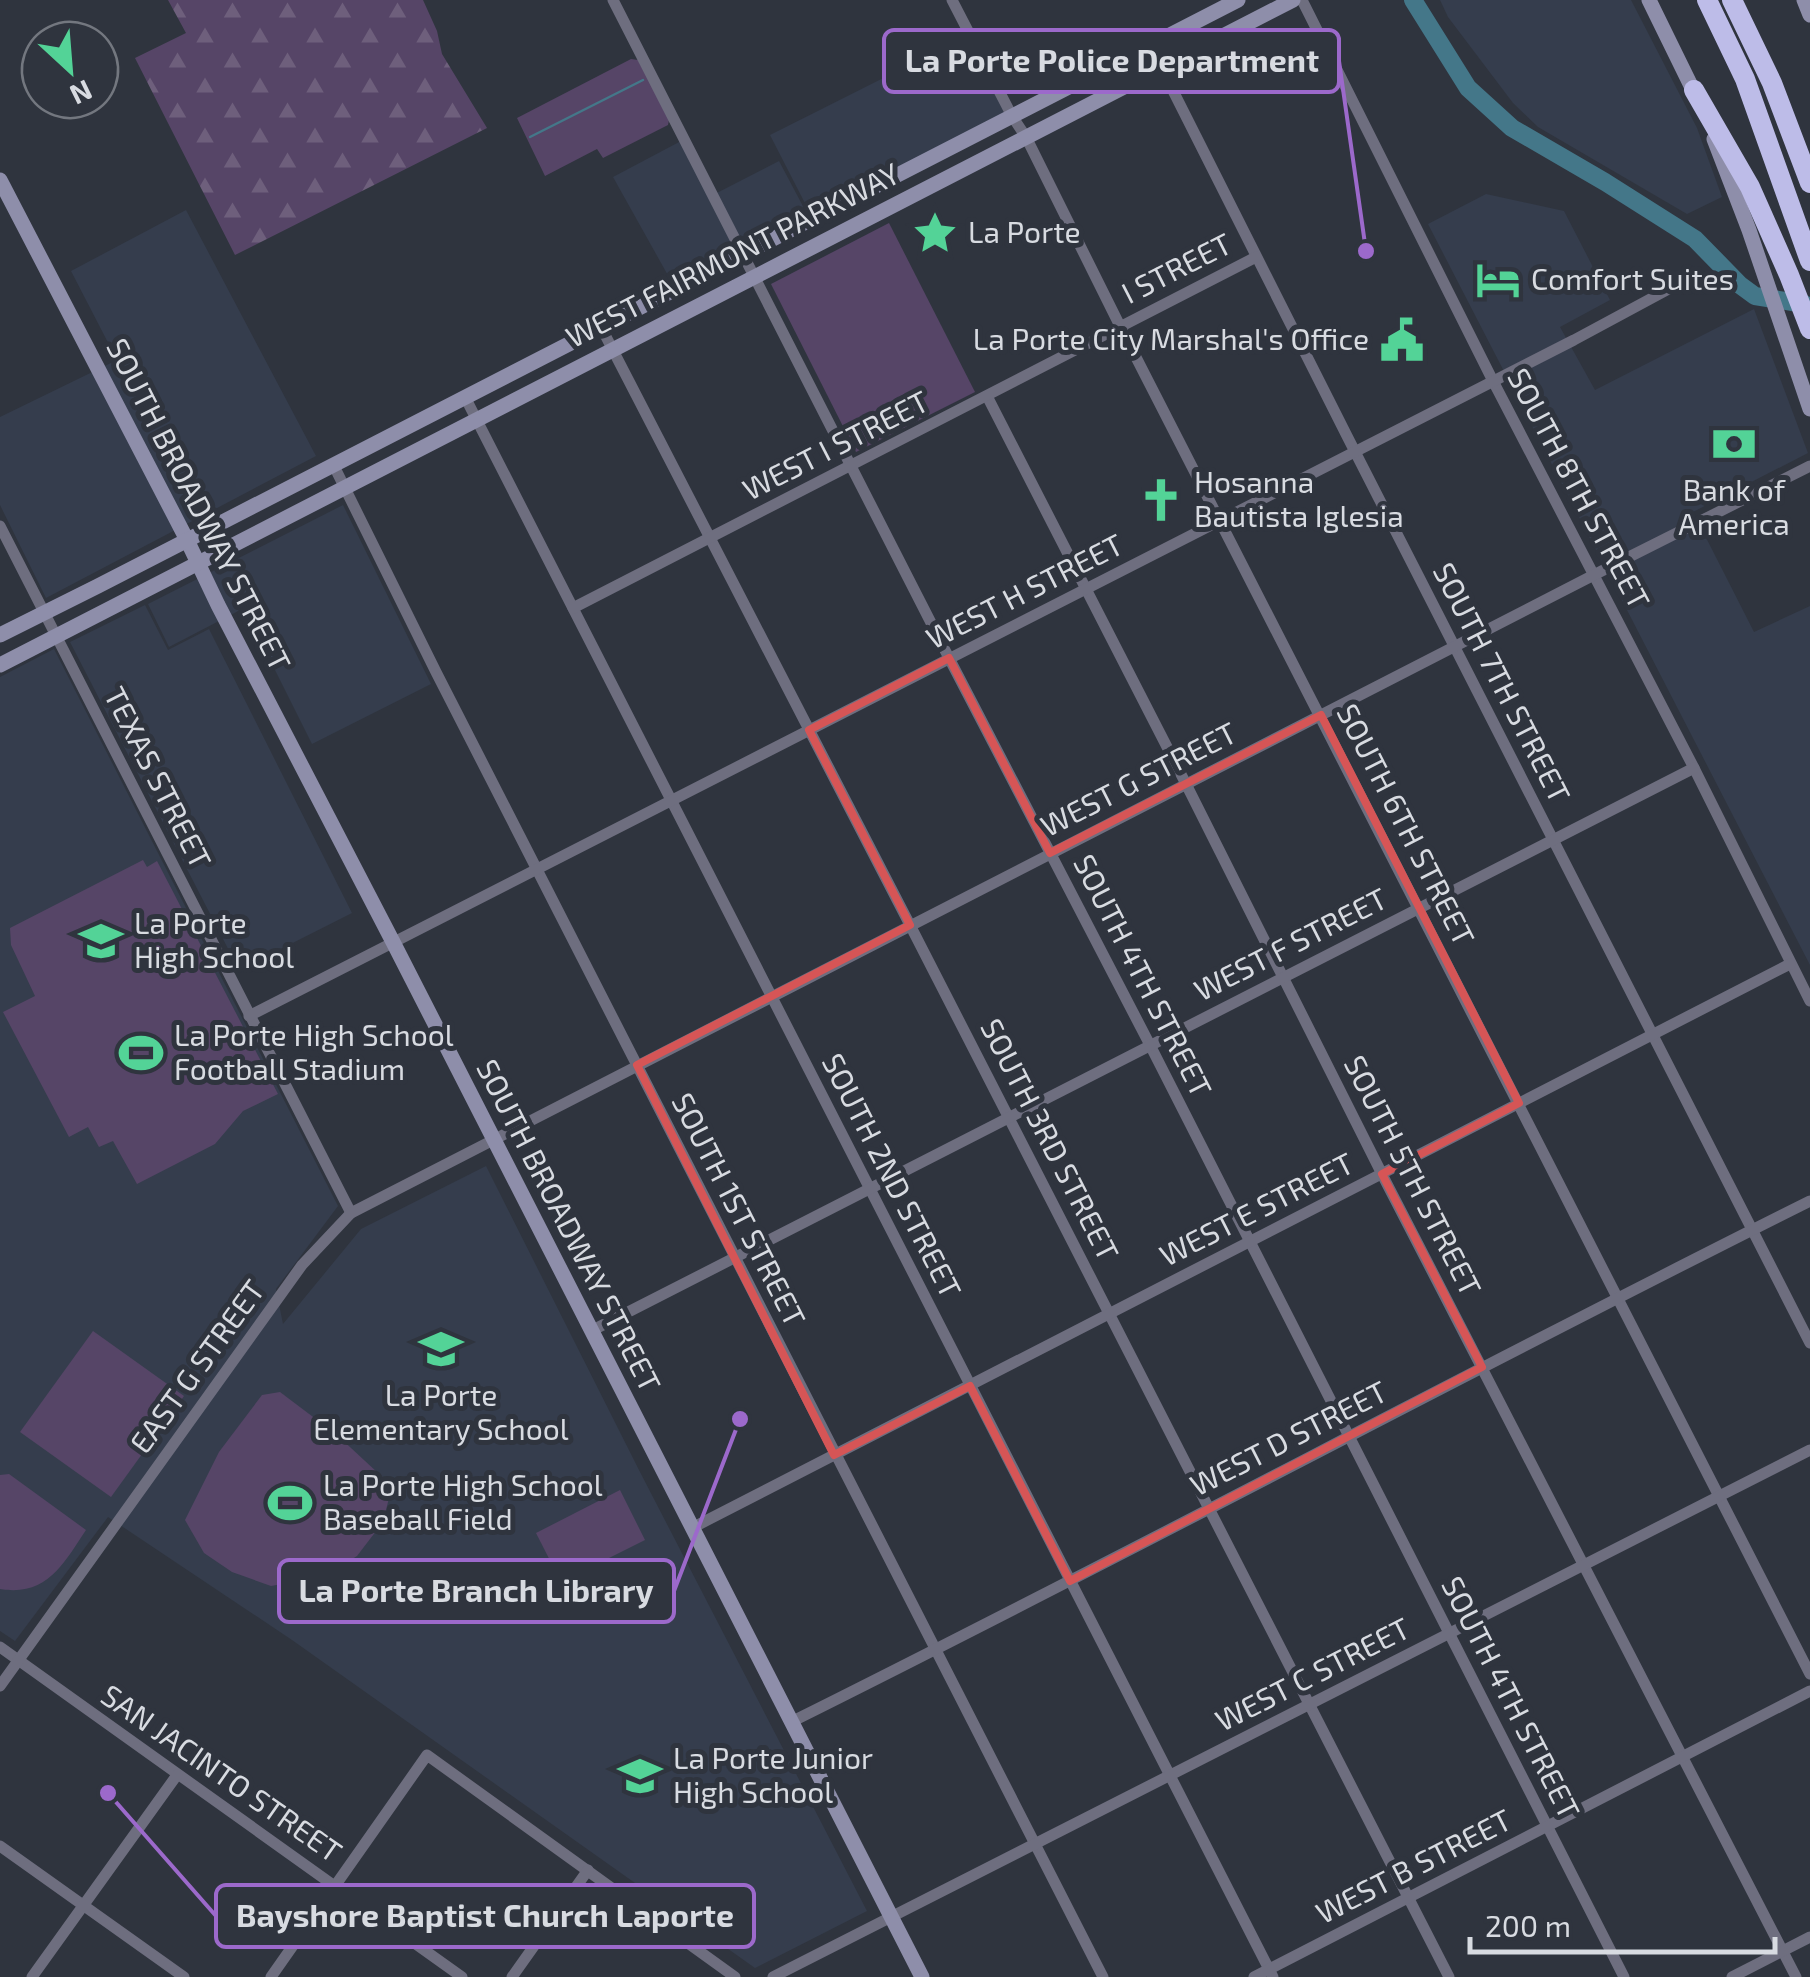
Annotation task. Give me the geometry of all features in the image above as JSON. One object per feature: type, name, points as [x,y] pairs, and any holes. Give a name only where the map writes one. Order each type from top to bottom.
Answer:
[{"type":"highway","points":[[1707,0],[1745,78],[1810,261]]},
{"type":"highway","points":[[1732,0],[1772,83],[1810,183]]},
{"type":"highway","points":[[1694,90],[1750,187],[1810,329]]},
{"type":"main road","name":"WEST FAIRMONT PARKWAY","points":[[0,634],[1238,0]]},
{"type":"main road","name":"WEST FAIRMONT PARKWAY","points":[[0,664],[1293,0]]},
{"type":"main road","points":[[1649,0],[1694,90],[1765,275],[1810,408]]},
{"type":"main road","points":[[1804,0],[1810,15]]},
{"type":"main road","name":"SOUTH BROADWAY STREET","points":[[0,180],[922,1977]]},
{"type":"main road","points":[[878,184],[890,206]]},
{"type":"main road","points":[[264,500],[276,523]]},
{"type":"street","name":"SOUTH 4TH STREET","points":[[612,0],[1624,1977]]},
{"type":"street","name":"SOUTH 6TH STREET","points":[[952,0],[1026,137],[1810,1674]]},
{"type":"street","name":"SOUTH 8TH STREET","points":[[1302,0],[1810,1001]]},
{"type":"street","name":"SOUTH 7TH STREET","points":[[1150,45],[1810,1343]]},
{"type":"street","name":"I STREET","points":[[1120,326],[1256,256]]},
{"type":"street","name":"WEST H STREET","points":[[250,1016],[1678,284]]},
{"type":"street","name":"WEST I STREET","points":[[573,608],[1120,326]]},
{"type":"street","name":"SOUTH 3RD STREET","points":[[602,327],[1449,1977]]},
{"type":"street","name":"SOUTH 5TH STREET","points":[[988,396],[1382,1174],[1796,1977]]},
{"type":"street","name":"SOUTH 2ND STREET","points":[[465,397],[1271,1973]]},
{"type":"street","name":"SOUTH 1ST STREET","points":[[332,464],[834,1456],[1103,1977]]},
{"type":"street","name":"WEST G STREET","points":[[492,1140],[1810,466]]},
{"type":"street","name":"TEXAS STREET","points":[[0,526],[351,1213]]},
{"type":"street","name":"WEST F STREET","points":[[590,1331],[1694,768]]},
{"type":"street","name":"WEST E STREET","points":[[692,1528],[1790,964]]},
{"type":"street","name":"EAST G STREET","points":[[0,1686],[302,1265],[351,1213],[492,1140]]},
{"type":"street","name":"WEST D STREET","points":[[791,1722],[1810,1200]]},
{"type":"street","name":"WEST C STREET","points":[[773,1977],[1810,1450]]},
{"type":"street","name":"SAN JACINTO STREET","points":[[0,1647],[462,1977]]},
{"type":"street","name":"WEST B STREET","points":[[1254,1977],[1271,1973],[1810,1691]]},
{"type":"street","points":[[271,1977],[427,1754],[735,1977]]},
{"type":"street","points":[[32,1977],[177,1775]]},
{"type":"street","points":[[0,1846],[184,1977]]},
{"type":"street","points":[[512,1977],[588,1870]]},
{"type":"street","points":[[1732,1977],[1810,1937]]},
{"type":"highlighted area","points":[[949,658],[1050,853],[1321,715],[1519,1103],[1382,1174],[1482,1367],[1070,1581],[970,1386],[834,1455],[637,1065],[910,925],[809,730]]},
{"type":"shaded area","points":[[1440,0],[1631,0],[1697,128],[1722,197],[1687,214],[1538,127],[1513,103],[1448,17]]},
{"type":"shaded area","points":[[967,36],[1006,114],[810,213],[770,135]]},
{"type":"shaded area","points":[[681,141],[709,197],[779,161],[805,210],[670,279],[613,177]]},
{"type":"shaded area","points":[[1486,194],[1564,211],[1610,300],[1560,327],[1595,390],[1754,309],[1808,453],[1693,512],[1754,632],[1810,606],[1810,965],[1428,224]]},
{"type":"shaded area","points":[[186,210],[316,456],[46,598],[0,505],[0,417],[117,360],[71,271]]},
{"type":"shaded area","points":[[343,505],[431,684],[312,744],[244,608],[169,647],[148,604]]},
{"type":"shaded area","points":[[145,605],[168,650],[209,629],[352,913],[239,970],[70,642]]},
{"type":"shaded area","points":[[54,649],[338,1206],[276,1289],[283,1324],[361,1229],[486,1166],[867,1911],[755,1968],[292,1640],[108,1517],[15,1641],[0,1631],[0,677]]},
{"type":"green space","points":[[168,0],[423,0],[442,54],[487,128],[235,255],[135,58],[186,33]]},
{"type":"green space","points":[[631,59],[638,60],[669,120],[668,125],[603,158],[597,149],[545,176],[517,118]]},
{"type":"green space","points":[[889,223],[975,392],[856,452],[771,284]]},
{"type":"green space","name":"La Porte High School Football Stadium","points":[[143,860],[147,867],[157,861],[278,1094],[243,1111],[215,1144],[137,1184],[113,1141],[99,1147],[88,1127],[69,1137],[3,1012],[35,996],[11,945],[10,928]]},
{"type":"green space","points":[[93,1331],[184,1396],[111,1497],[20,1432]]},
{"type":"green space","name":"La Porte High School Baseball Field","points":[[280,1392],[337,1435],[392,1486],[383,1522],[357,1556],[326,1576],[271,1586],[232,1572],[204,1553],[185,1520],[219,1452],[262,1395]]},
{"type":"green space","points":[[9,1474],[86,1530],[52,1575],[30,1588],[16,1590],[0,1589],[0,1475]]},
{"type":"green space","points":[[620,1490],[645,1540],[561,1582],[536,1533]]},
{"type":"waterway","points":[[1413,0],[1468,88],[1512,128],[1695,239],[1755,296],[1810,307]]},
{"type":"waterway","points":[[530,137],[643,80]]},
{"type":"place","name":"La Porte","points":[[935,233]]},
{"type":"place","name":"La Porte Police Department","points":[[1366,251]]},
{"type":"place","name":"Comfort Suites","points":[[1498,280]]},
{"type":"place","name":"La Porte City Marshal's Office","points":[[1402,340]]},
{"type":"place","name":"Bank of America","points":[[1734,444]]},
{"type":"place","name":"Hosanna Bautista Iglesia","points":[[1161,500]]},
{"type":"place","name":"La Porte High School","points":[[101,941]]},
{"type":"place","name":"La Porte High School Football Stadium","points":[[141,1053]]},
{"type":"place","name":"La Porte Elementary School","points":[[441,1349]]},
{"type":"place","name":"La Porte Branch Library","points":[[740,1419]]},
{"type":"place","name":"La Porte High School Baseball Field","points":[[290,1503]]},
{"type":"place","name":"La Porte Junior High School","points":[[640,1776]]},
{"type":"place","name":"Bayshore Baptist Church Laporte","points":[[108,1793]]}]
